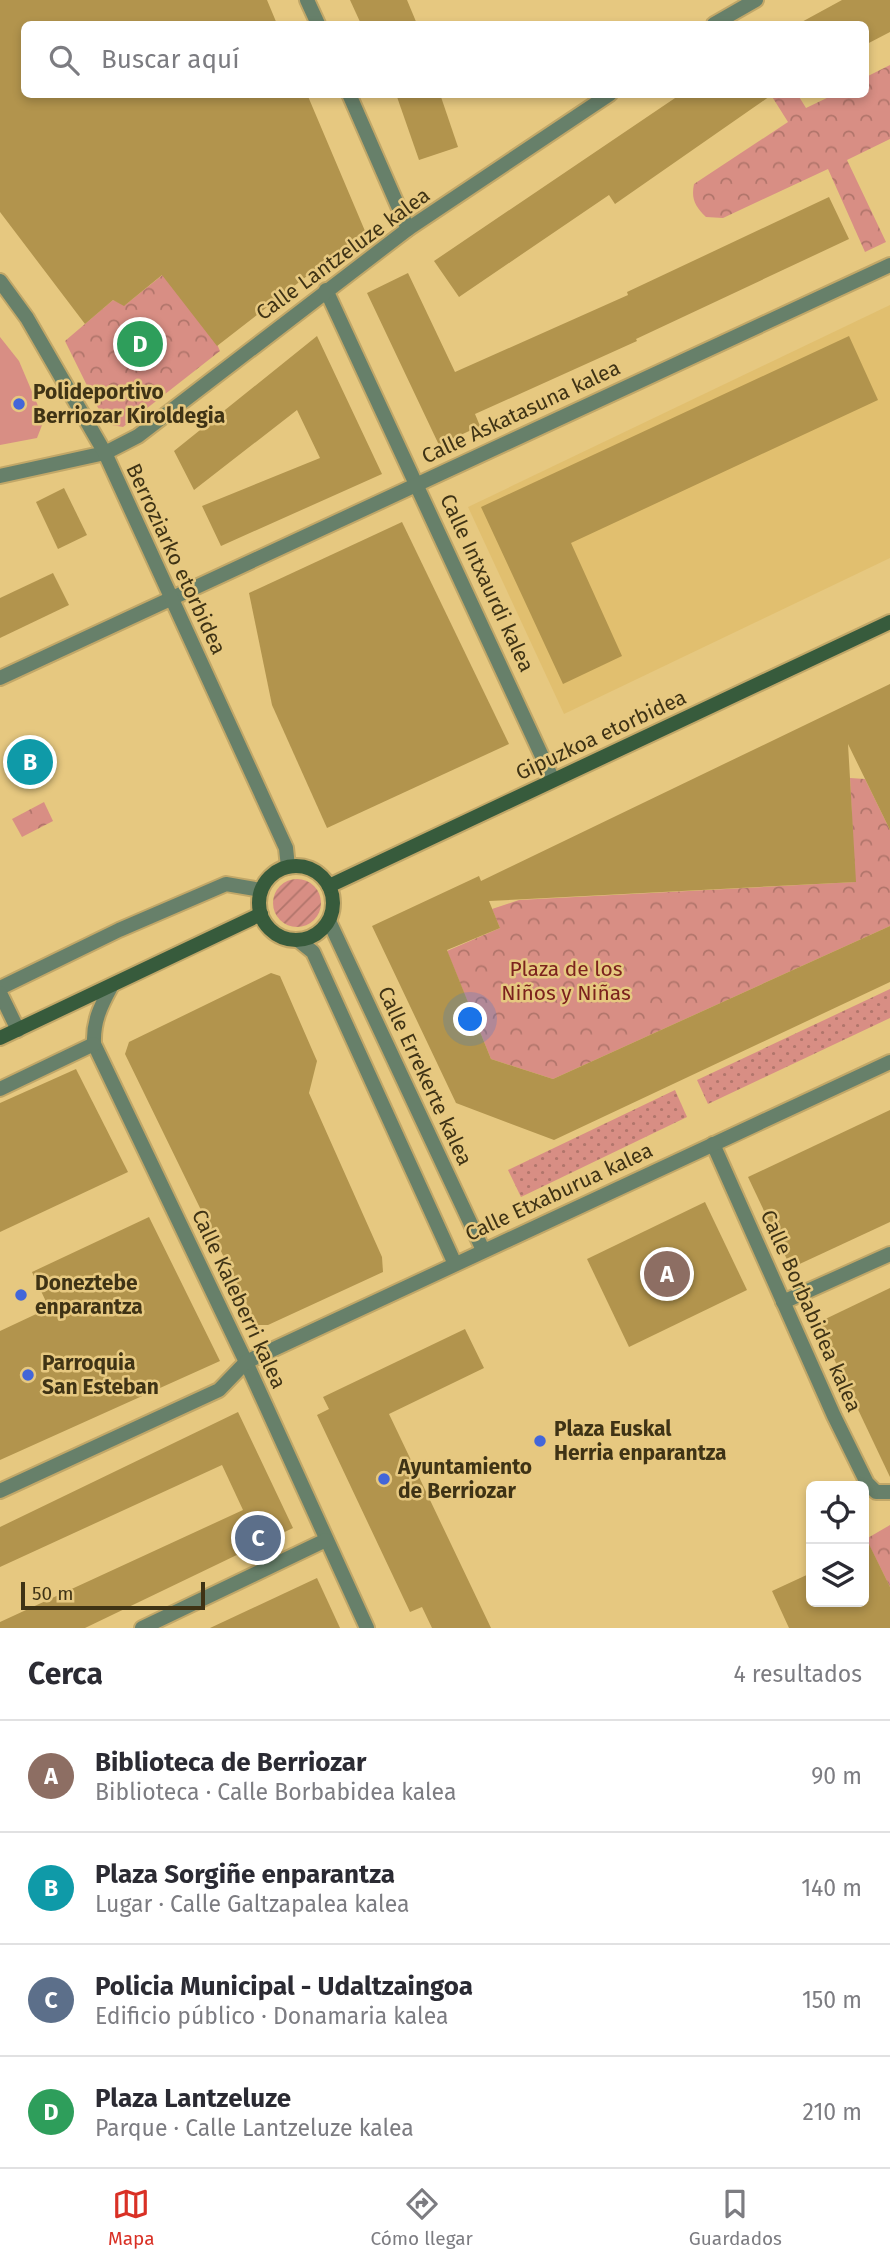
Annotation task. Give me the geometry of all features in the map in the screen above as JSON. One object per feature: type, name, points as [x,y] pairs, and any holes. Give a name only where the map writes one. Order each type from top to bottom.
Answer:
[{"type":"main road","name":"Gipuzkoa etorbidea","points":[[329,886],[890,622]]},
{"type":"main road","points":[[288,866],[312,869],[329,886],[333,897],[329,921],[321,931],[299,940],[275,933],[261,914],[261,890],[267,879],[288,866]]},
{"type":"main road","points":[[0,1038],[261,914]]},
{"type":"street","points":[[307,0],[317,21]]},
{"type":"street","points":[[719,21],[756,0]]},
{"type":"street","points":[[351,98],[408,229]]},
{"type":"street","name":"Calle Lantzeluze kalea","points":[[0,476],[105,453],[138,436],[408,229],[604,98]]},
{"type":"street","name":"Calle Askatasuna kalea","points":[[0,678],[890,265]]},
{"type":"street","name":"Berroziarko etorbidea","points":[[0,281],[27,318],[105,453],[286,848],[288,866]]},
{"type":"street","name":"Calle Intxaurdi kalea","points":[[326,290],[554,780]]},
{"type":"street","points":[[18,1030],[0,990],[119,930],[226,884],[261,890]]},
{"type":"street","name":"Calle Errekerte kalea","points":[[329,921],[483,1250]]},
{"type":"street","points":[[299,940],[313,952],[455,1264]]},
{"type":"street","points":[[0,1089],[94,1044],[98,1011],[111,987]]},
{"type":"street","name":"Calle Kaleberri kalea","points":[[94,1044],[246,1362],[367,1628]]},
{"type":"street","name":"Calle Etxaburua kalea","points":[[246,1362],[890,1062]]},
{"type":"street","name":"Calle Borbabidea kalea","points":[[713,1144],[834,1416],[867,1483],[883,1492]]},
{"type":"street","points":[[783,1302],[890,1254]]},
{"type":"street","points":[[0,1491],[219,1390],[246,1362]]},
{"type":"street","points":[[142,1628],[326,1540]]},
{"type":"shaded area","points":[[890,305],[890,558],[564,714],[468,507]]},
{"type":"green space","points":[[890,65],[890,139],[847,160],[886,242],[865,252],[828,169],[723,218],[706,217],[699,209],[693,194],[694,184],[788,122],[773,98],[800,98],[806,108],[827,98],[869,98],[869,76]]},
{"type":"green space","points":[[180,261],[220,351],[123,427],[106,424],[65,341],[113,300],[125,305]]},
{"type":"green space","name":"Polideportivo Berriozar Kiroldegia","points":[[0,337],[19,361],[44,420],[37,438],[0,445]]},
{"type":"green space","name":"Plaza de los Niños y Niñas","points":[[850,778],[865,779],[890,830],[890,926],[553,1079],[491,1059],[447,951],[500,928],[492,909],[519,900],[855,882]]},
{"type":"green space","points":[[44,802],[53,821],[22,837],[12,819]]},
{"type":"green space","points":[[297,879],[306,880],[314,886],[320,894],[320,912],[314,920],[306,926],[297,927],[288,926],[280,920],[274,912],[273,903],[274,894],[280,886],[288,880]]},
{"type":"green space","points":[[890,989],[890,1018],[708,1104],[697,1080]]},
{"type":"green space","points":[[675,1090],[687,1117],[521,1197],[508,1170]]},
{"type":"green space","points":[[890,1525],[890,1587],[869,1545],[869,1537]]},
{"type":"building","points":[[0,0],[267,0],[276,21],[21,21],[21,98],[309,98],[365,231],[217,346],[162,275],[124,306],[113,300],[85,324],[0,212]]},
{"type":"building","points":[[350,0],[407,0],[416,21],[360,21]]},
{"type":"building","points":[[842,0],[890,0],[890,32],[869,43],[869,21],[804,21]]},
{"type":"building","points":[[397,98],[441,98],[458,147],[419,160]]},
{"type":"building","points":[[675,98],[767,98],[615,204],[609,195],[459,297],[434,261]]},
{"type":"building","points":[[829,197],[849,239],[636,339],[637,341],[475,414],[480,426],[439,445],[367,293],[408,273],[455,372],[628,295],[627,292]]},
{"type":"building","points":[[317,336],[382,474],[221,546],[202,506],[320,458],[297,410],[194,490],[174,451]]},
{"type":"building","points":[[849,336],[878,400],[571,543],[622,656],[563,684],[481,507]]},
{"type":"building","points":[[64,488],[87,535],[58,549],[36,502]]},
{"type":"building","points":[[402,522],[509,744],[327,828],[272,705],[249,593]]},
{"type":"building","points":[[53,573],[69,605],[0,638],[0,598]]},
{"type":"building","points":[[890,684],[890,830],[848,744],[856,882],[489,901],[500,928],[447,950],[491,1059],[553,1079],[890,926],[890,982],[554,1140],[456,1103],[372,926],[479,876],[481,881]]},
{"type":"building","points":[[271,973],[280,976],[317,1061],[309,1093],[382,1257],[383,1272],[268,1325],[257,1325],[125,1054],[129,1042]]},
{"type":"building","points":[[76,1069],[128,1172],[0,1232],[0,1103]]},
{"type":"building","points":[[890,1110],[890,1222],[791,1268],[748,1177]]},
{"type":"building","points":[[705,1202],[747,1290],[629,1347],[587,1259]]},
{"type":"building","points":[[149,1217],[220,1361],[0,1460],[0,1331],[49,1308],[32,1272]]},
{"type":"building","points":[[890,1288],[890,1477],[817,1323]]},
{"type":"building","name":"Ayuntamiento de Berriozar","points":[[465,1329],[484,1368],[389,1414],[491,1628],[432,1628],[422,1607],[410,1612],[317,1415],[329,1409],[323,1397]]},
{"type":"building","points":[[238,1412],[293,1528],[85,1628],[0,1628],[0,1622],[243,1510],[222,1465],[0,1567],[0,1527]]},
{"type":"building","points":[[869,1544],[890,1587],[890,1628],[789,1628],[772,1591],[806,1575],[806,1607],[869,1607]]},
{"type":"building","points":[[317,1578],[340,1628],[210,1628]]},
{"type":"place","name":"Plaza Lantzeluze","points":[[140,344]]},
{"type":"place","name":"Polideportivo Berriozar Kiroldegia","points":[[19,404]]},
{"type":"place","name":"Plaza Sorgiñe enparantza","points":[[30,762]]},
{"type":"place","name":"Biblioteca de Berriozar","points":[[667,1274]]},
{"type":"place","name":"Doneztebe enparantza","points":[[21,1295]]},
{"type":"place","name":"Parroquia San Esteban","points":[[28,1375]]},
{"type":"place","name":"Plaza Euskal Herria enparantza","points":[[540,1441]]},
{"type":"place","name":"Ayuntamiento de Berriozar","points":[[384,1479]]},
{"type":"place","name":"Policia Municipal - Udaltzaingoa","points":[[258,1538]]}]
